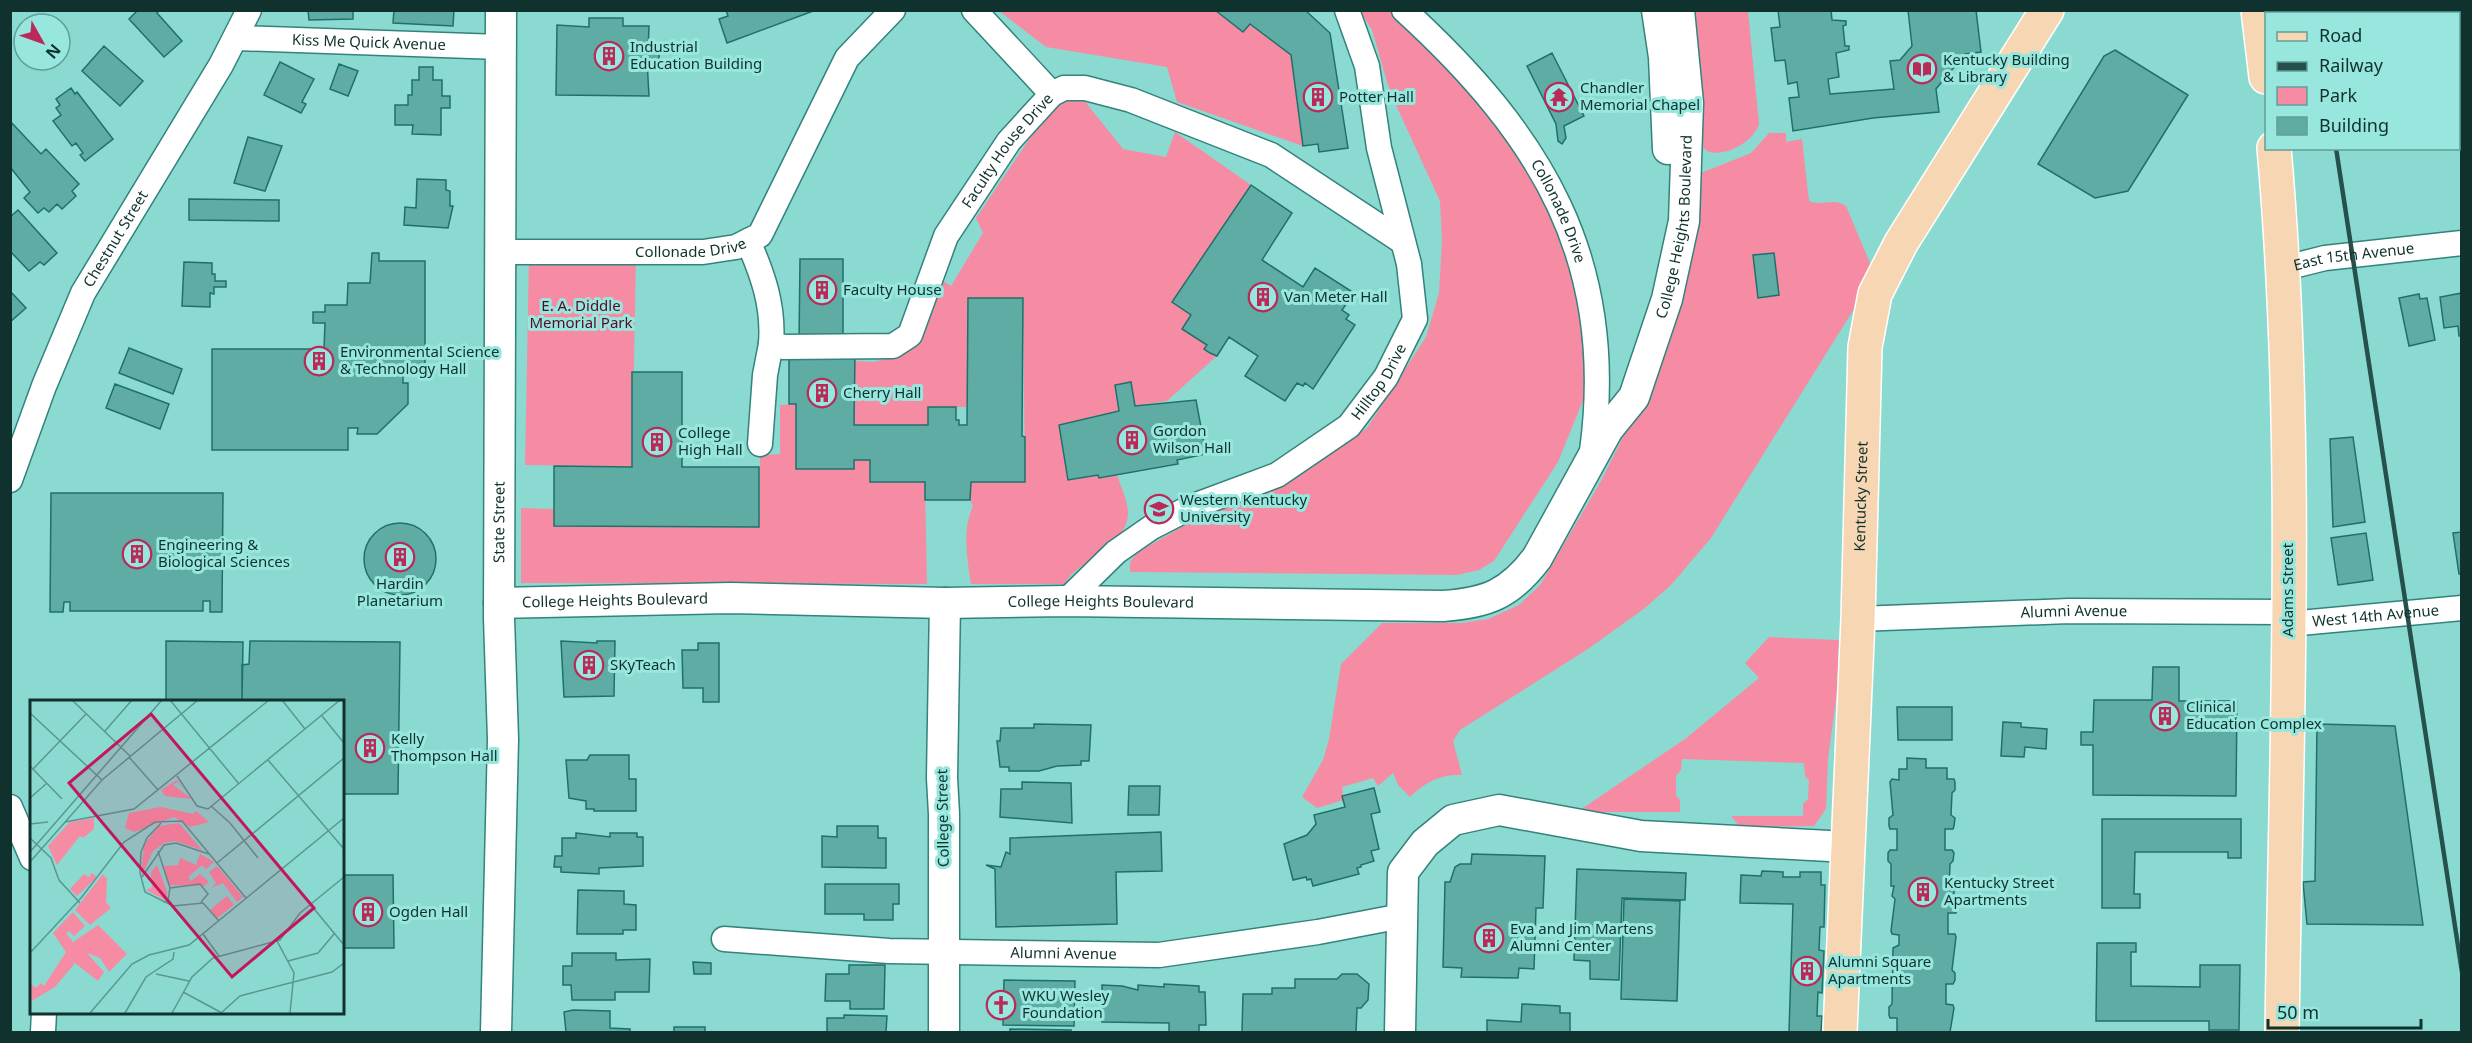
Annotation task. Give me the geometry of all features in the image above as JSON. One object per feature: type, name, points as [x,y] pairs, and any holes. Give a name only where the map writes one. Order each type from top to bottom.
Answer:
[{"type":"main road","name":"Kentucky Street","points":[[1840,1032],[1858,618],[1864,347],[1875,294],[1901,243],[2047,10]]},
{"type":"main road","points":[[2258,10],[2265,69]]},
{"type":"main road","name":"Adams Street","points":[[2274,150],[2285,268],[2289,618],[2282,1032]]},
{"type":"street","name":"Chestnut Street","points":[[10,480],[44,386],[83,293],[237,38],[249,10]]},
{"type":"street","name":"State Street","points":[[496,1032],[503,739],[499,603],[501,10]]},
{"type":"street","name":"Collonade Drive","points":[[501,252],[703,252],[736,247],[760,235],[847,58],[893,10]]},
{"type":"street","points":[[974,10],[1052,94]]},
{"type":"street","name":"Hilltop Drive","points":[[1066,601],[1116,552],[1152,527],[1191,507],[1277,475],[1349,426],[1386,377],[1415,319],[1409,264],[1379,148],[1367,66],[1347,10]]},
{"type":"street","name":"Collonade Drive","points":[[1404,10],[1446,49],[1497,107],[1549,181],[1573,234],[1589,291],[1594,324],[1596,424],[1590,463]]},
{"type":"street","name":"College Heights Boulevard","points":[[1608,429],[1610,412],[1652,280],[1666,208],[1668,141],[1664,57],[1657,10]]},
{"type":"street","name":"College Heights Boulevard","points":[[499,603],[730,598],[945,603],[1066,601],[1431,606],[1471,604],[1503,592],[1523,577],[1537,558],[1608,429],[1634,397],[1667,299],[1684,221],[1688,103],[1679,10]]},
{"type":"street","name":"Kiss Me Quick Avenue","points":[[237,38],[500,47]]},
{"type":"street","name":"Faculty House Drive","points":[[771,344],[784,347],[893,345],[910,335],[946,236],[1009,141],[1052,94],[1064,88],[1085,88],[1131,100],[1271,155],[1403,242]]},
{"type":"street","points":[[748,241],[766,286],[773,321],[765,375],[760,444]]},
{"type":"street","name":"East 15th Avenue","points":[[2285,268],[2325,258],[2462,243]]},
{"type":"street","name":"College Street","points":[[944,1032],[942,778],[945,603]]},
{"type":"street","name":"West 14th Avenue","points":[[2289,618],[2462,608]]},
{"type":"street","name":"Alumni Avenue","points":[[1858,618],[2069,611],[2289,618]]},
{"type":"street","points":[[10,807],[30,853]]},
{"type":"street","points":[[1400,1032],[1403,872],[1425,843],[1454,820],[1499,810],[1641,836],[1848,847]]},
{"type":"street","name":"Alumni Avenue","points":[[724,939],[943,952],[1160,955],[1318,932],[1402,916]]},
{"type":"street","points":[[43,1032],[44,1013]]},
{"type":"green space","points":[[999,11],[1215,11],[1243,32],[1250,24],[1291,55],[1303,146],[1177,102],[1167,67],[1046,47]]},
{"type":"green space","points":[[1360,11],[1395,11],[1457,68],[1535,171],[1591,323],[1584,398],[1558,462],[1494,561],[1479,570],[1457,575],[1130,572],[1130,562],[1136,554],[1152,544],[1187,524],[1296,477],[1367,428],[1426,337],[1439,293],[1442,240],[1440,201],[1390,92],[1372,30]]},
{"type":"green space","points":[[1690,11],[1748,11],[1759,124],[1746,142],[1732,150],[1716,153],[1709,152],[1701,146]]},
{"type":"green space","points":[[1065,98],[1083,99],[1123,149],[1166,157],[1175,132],[1251,185],[1172,302],[1191,315],[1182,329],[1207,345],[1205,349],[1217,356],[1167,401],[1135,406],[1131,382],[1115,385],[1119,411],[1059,425],[1069,480],[1098,475],[1099,478],[1117,475],[1128,511],[1126,524],[1120,535],[1077,570],[1066,584],[971,584],[966,535],[973,506],[970,500],[971,482],[1025,482],[1023,298],[968,298],[967,407],[929,407],[928,425],[854,425],[855,361],[874,362],[899,355],[941,280],[951,286],[983,233],[976,218],[1032,135]]},
{"type":"green space","points":[[1769,133],[1786,133],[1786,142],[1802,139],[1809,201],[1814,203],[1837,202],[1846,206],[1870,263],[1868,278],[1854,309],[1711,538],[1671,585],[1645,608],[1588,649],[1460,730],[1453,741],[1462,775],[1434,780],[1410,797],[1398,785],[1393,773],[1378,786],[1373,778],[1342,787],[1344,800],[1317,808],[1302,797],[1323,760],[1329,739],[1341,664],[1382,623],[1462,623],[1488,619],[1519,605],[1540,585],[1601,481],[1638,407],[1701,173],[1751,153]]},
{"type":"green space","name":"E. A. Diddle Memorial Park","points":[[636,256],[632,467],[525,465],[529,257]]},
{"type":"green space","points":[[796,404],[796,469],[854,469],[854,460],[870,460],[925,482],[927,584],[521,583],[521,508],[554,509],[554,526],[759,527],[760,455],[780,454],[780,405]]},
{"type":"green space","points":[[1769,637],[1839,640],[1837,692],[1828,759],[1826,809],[1814,826],[1740,827],[1731,816],[1803,816],[1803,804],[1808,799],[1809,780],[1805,776],[1804,763],[1682,759],[1681,770],[1676,776],[1676,795],[1680,800],[1680,812],[1577,812],[1685,739],[1759,678],[1745,663]]},
{"type":"building","points":[[138,10],[160,10],[157,13],[182,41],[164,57],[129,19]]},
{"type":"building","points":[[308,10],[353,10],[353,19],[309,20]]},
{"type":"building","points":[[394,10],[454,10],[453,26],[393,23]]},
{"type":"building","points":[[726,10],[816,10],[727,43],[719,19],[728,16]]},
{"type":"building","name":"Potter Hall","points":[[1215,10],[1305,10],[1330,33],[1348,148],[1319,152],[1318,144],[1303,146],[1291,55],[1250,24],[1243,32]]},
{"type":"building","name":"Kentucky Building & Library","points":[[1778,10],[1831,10],[1832,20],[1846,21],[1846,25],[1843,26],[1845,46],[1849,46],[1849,50],[1836,53],[1839,77],[1828,79],[1830,94],[1894,89],[1890,61],[1900,60],[1912,46],[1908,10],[1976,10],[1981,52],[1965,54],[1936,89],[1939,112],[1873,118],[1793,131],[1789,98],[1799,97],[1797,82],[1788,84],[1785,60],[1775,61],[1771,28],[1780,27]]},
{"type":"building","name":"Industrial Education Building","points":[[589,18],[623,18],[623,26],[649,26],[648,53],[659,53],[659,60],[647,60],[649,96],[556,95],[557,25],[589,27]]},
{"type":"building","points":[[104,46],[143,81],[120,106],[82,71]]},
{"type":"building","points":[[2115,50],[2188,95],[2128,191],[2095,198],[2038,164],[2104,56]]},
{"type":"building","name":"Chandler Memorial Chapel","points":[[1552,53],[1584,116],[1564,126],[1566,138],[1562,144],[1558,141],[1556,124],[1527,66]]},
{"type":"building","points":[[280,62],[314,79],[302,102],[306,104],[301,113],[264,95]]},
{"type":"building","points":[[339,64],[358,71],[348,96],[330,89]]},
{"type":"building","points":[[419,67],[433,67],[433,80],[442,80],[442,96],[450,96],[450,108],[441,108],[441,135],[412,134],[413,125],[395,125],[395,105],[408,105],[408,95],[412,95],[412,80],[419,80]]},
{"type":"building","points":[[71,88],[75,94],[77,92],[113,139],[85,161],[76,143],[72,146],[53,121],[61,115],[56,108],[60,105],[56,99]]},
{"type":"building","points":[[10,121],[41,154],[46,149],[79,184],[72,191],[76,196],[62,209],[57,204],[49,212],[44,208],[38,213],[24,198],[30,192],[10,167]]},
{"type":"building","points":[[248,137],[282,146],[265,191],[234,183]]},
{"type":"building","points":[[417,179],[446,180],[446,190],[450,191],[450,206],[453,206],[448,228],[404,225],[405,207],[416,208]]},
{"type":"building","name":"Van Meter Hall","points":[[1251,185],[1292,213],[1262,260],[1303,287],[1315,268],[1354,293],[1342,310],[1349,315],[1346,319],[1355,325],[1313,389],[1305,383],[1303,386],[1297,383],[1285,401],[1245,376],[1258,356],[1229,337],[1217,356],[1210,353],[1204,349],[1207,345],[1182,329],[1191,315],[1172,302]]},
{"type":"building","points":[[189,199],[279,200],[279,221],[189,220]]},
{"type":"building","points":[[18,210],[57,253],[44,265],[40,262],[29,271],[10,251],[10,217]]},
{"type":"building","name":"Environmental Science & Technology Hall","points":[[372,253],[379,253],[379,261],[425,261],[425,374],[403,374],[403,383],[408,383],[408,404],[377,434],[357,434],[358,428],[348,428],[348,450],[212,450],[212,349],[324,349],[325,323],[313,323],[313,312],[325,312],[325,305],[347,305],[348,283],[370,283]]},
{"type":"building","points":[[1774,253],[1779,295],[1758,298],[1753,255]]},
{"type":"building","name":"Faculty House","points":[[800,259],[843,259],[843,344],[799,344]]},
{"type":"building","points":[[184,262],[212,263],[212,274],[215,274],[215,281],[226,281],[226,287],[214,287],[214,294],[210,293],[210,307],[182,306]]},
{"type":"building","points":[[10,291],[26,308],[10,322]]},
{"type":"building","points":[[2462,293],[2462,336],[2459,336],[2458,326],[2444,328],[2440,297]]},
{"type":"building","points":[[2419,294],[2420,299],[2427,298],[2435,340],[2409,346],[2399,298]]},
{"type":"building","name":"Cherry Hall","points":[[968,298],[1023,298],[1022,436],[1025,437],[1025,482],[971,482],[970,500],[925,500],[925,482],[870,482],[870,460],[854,460],[854,469],[796,469],[796,404],[789,404],[789,352],[855,352],[854,425],[928,425],[928,407],[956,407],[956,420],[959,420],[959,425],[967,425]]},
{"type":"building","points":[[129,348],[182,369],[173,394],[119,373]]},
{"type":"building","name":"College High Hall","points":[[632,372],[682,372],[682,467],[759,467],[759,527],[554,526],[554,466],[632,467]]},
{"type":"building","name":"Gordon Wilson Hall","points":[[1131,382],[1135,406],[1196,400],[1206,454],[1177,460],[1178,464],[1099,478],[1098,475],[1068,480],[1059,425],[1119,411],[1115,385]]},
{"type":"building","points":[[115,384],[169,404],[160,429],[106,408]]},
{"type":"building","points":[[2353,437],[2365,522],[2333,527],[2330,439]]},
{"type":"building","name":"Engineering & Biological Sciences","points":[[51,493],[223,493],[222,612],[210,612],[210,601],[203,601],[203,611],[70,611],[70,602],[64,602],[63,612],[50,612]]},
{"type":"building","name":"Hardin Planetarium","points":[[393,523],[407,523],[426,533],[436,552],[436,566],[426,585],[407,595],[393,595],[374,585],[364,566],[364,552],[374,533]]},
{"type":"building","points":[[2462,532],[2462,574],[2459,574],[2453,533]]},
{"type":"building","points":[[2366,533],[2373,580],[2338,585],[2331,538]]},
{"type":"building","points":[[166,641],[243,642],[242,700],[166,700]]},
{"type":"building","name":"Kelly Thompson Hall","points":[[250,641],[400,642],[398,794],[344,794],[344,700],[242,700],[242,665],[249,664]]},
{"type":"building","name":"SKyTeach","points":[[561,641],[597,643],[597,641],[615,641],[614,696],[564,697]]},
{"type":"building","points":[[698,643],[719,643],[719,702],[703,702],[703,688],[683,688],[682,650],[698,650]]},
{"type":"building","name":"Clinical Education Complex","points":[[2153,667],[2179,667],[2179,701],[2237,701],[2236,796],[2093,795],[2093,745],[2081,745],[2081,732],[2093,732],[2094,700],[2152,700]]},
{"type":"building","points":[[1897,707],[1952,707],[1952,740],[1898,740]]},
{"type":"building","points":[[2003,722],[2021,723],[2021,727],[2047,729],[2046,749],[2025,747],[2024,757],[2001,756]]},
{"type":"building","points":[[1034,724],[1091,725],[1089,761],[1081,761],[1081,765],[1057,766],[1039,771],[1009,771],[1009,767],[1000,767],[997,741],[1000,741],[1001,728],[1034,728]]},
{"type":"building","points":[[2317,724],[2395,726],[2423,925],[2307,924],[2303,882],[2315,881]]},
{"type":"building","points":[[590,755],[629,755],[629,779],[636,779],[636,811],[594,811],[594,809],[586,809],[586,801],[569,798],[566,760],[587,760]]},
{"type":"building","name":"Kentucky Street Apartments","points":[[1907,758],[1926,759],[1926,768],[1947,768],[1947,779],[1954,779],[1955,782],[1951,815],[1955,818],[1954,826],[1953,829],[1945,829],[1945,850],[1952,850],[1954,853],[1950,864],[1949,888],[1954,888],[1954,899],[1957,902],[1956,913],[1948,913],[1948,934],[1955,934],[1956,937],[1952,970],[1955,973],[1955,980],[1953,984],[1946,984],[1946,1004],[1953,1005],[1954,1008],[1950,1032],[1897,1032],[1897,1018],[1890,1018],[1889,1015],[1889,1007],[1892,1004],[1893,948],[1899,945],[1899,935],[1892,934],[1891,931],[1895,899],[1892,896],[1894,886],[1891,886],[1891,864],[1888,861],[1888,853],[1890,850],[1897,850],[1897,829],[1890,829],[1889,826],[1889,818],[1893,815],[1890,782],[1892,779],[1899,780],[1899,769],[1907,769]]},
{"type":"building","points":[[1022,782],[1071,783],[1072,823],[1000,817],[1001,789],[1022,789]]},
{"type":"building","points":[[1129,786],[1160,786],[1159,815],[1128,815]]},
{"type":"building","points":[[1374,788],[1380,812],[1371,814],[1379,849],[1371,851],[1374,861],[1357,868],[1359,874],[1313,886],[1311,879],[1307,880],[1306,877],[1293,880],[1284,844],[1307,835],[1316,824],[1314,815],[1345,807],[1342,796]]},
{"type":"building","points":[[2102,819],[2241,819],[2241,858],[2228,858],[2228,852],[2135,852],[2134,894],[2140,894],[2140,908],[2102,908]]},
{"type":"building","points":[[837,826],[878,826],[878,838],[886,838],[886,868],[822,867],[822,836],[837,837]]},
{"type":"building","points":[[1161,832],[1162,871],[1116,872],[1117,924],[996,927],[995,869],[986,865],[1001,867],[1006,852],[1010,854],[1010,838]]},
{"type":"building","points":[[576,833],[610,837],[610,833],[637,833],[637,837],[643,837],[643,866],[599,868],[599,874],[561,872],[561,867],[554,867],[555,856],[562,856],[562,838],[576,838]]},
{"type":"building","name":"Eva and Jim Martens Alumni Center","points":[[1472,854],[1545,856],[1543,908],[1536,908],[1534,969],[1519,968],[1518,978],[1461,977],[1462,968],[1443,967],[1445,882],[1450,882],[1455,867],[1460,864],[1471,864]]},
{"type":"building","points":[[1577,869],[1686,873],[1685,900],[1622,898],[1619,980],[1590,979],[1590,961],[1574,960]]},
{"type":"building","name":"Alumni Square Apartments","points":[[1762,871],[1783,872],[1783,877],[1800,877],[1800,872],[1821,872],[1821,885],[1825,885],[1824,927],[1820,927],[1819,950],[1824,951],[1822,993],[1818,992],[1817,1016],[1822,1016],[1821,1032],[1789,1032],[1793,904],[1740,903],[1741,875],[1761,876]]},
{"type":"building","name":"Ogden Hall","points":[[344,875],[393,875],[394,948],[344,948]]},
{"type":"building","points":[[825,884],[899,884],[899,904],[893,904],[893,920],[864,920],[864,914],[825,914]]},
{"type":"building","points":[[578,890],[624,891],[624,904],[636,905],[636,930],[623,930],[623,934],[577,934]]},
{"type":"building","points":[[1624,899],[1680,901],[1677,1001],[1621,999]]},
{"type":"building","points":[[2097,943],[2136,943],[2136,952],[2131,952],[2131,986],[2200,987],[2200,965],[2240,965],[2239,1030],[2209,1030],[2209,1021],[2096,1021]]},
{"type":"building","points":[[572,953],[616,953],[616,960],[650,959],[649,992],[615,992],[615,1000],[572,1000],[571,985],[563,985],[563,966],[572,966]]},
{"type":"building","points":[[693,962],[711,963],[711,974],[694,974]]},
{"type":"building","points":[[849,965],[885,965],[884,1009],[850,1009],[850,1001],[825,1001],[826,974],[849,974]]},
{"type":"building","points":[[1342,974],[1357,974],[1369,984],[1368,1000],[1361,1008],[1357,1008],[1356,1032],[1242,1032],[1243,994],[1272,994],[1272,988],[1295,988],[1295,979],[1337,979]]},
{"type":"building","name":"WKU Wesley Foundation","points":[[1004,980],[1075,981],[1074,1026],[1003,1025]]},
{"type":"building","points":[[1164,984],[1199,986],[1199,992],[1205,992],[1206,1025],[1199,1025],[1199,1032],[1169,1032],[1169,1023],[1102,1022],[1102,985],[1138,990],[1138,985],[1164,987]]},
{"type":"building","points":[[1522,1004],[1560,1006],[1560,1013],[1570,1013],[1570,1032],[1487,1032],[1487,1020],[1521,1022]]},
{"type":"building","points":[[573,1010],[610,1011],[610,1028],[630,1029],[630,1032],[566,1032],[564,1012]]},
{"type":"building","points":[[844,1015],[887,1016],[886,1032],[827,1032],[827,1018],[844,1018]]},
{"type":"building","points":[[674,1027],[705,1027],[705,1032],[674,1032]]},
{"type":"building","points":[[1010,1029],[1071,1030],[1071,1032],[1010,1032]]},
{"type":"railway","points":[[2336,150],[2462,972]]},
{"type":"place","name":"Industrial Education Building","points":[[609,56]]},
{"type":"place","name":"Kentucky Building & Library","points":[[1922,69]]},
{"type":"place","name":"Potter Hall","points":[[1318,97]]},
{"type":"place","name":"Chandler Memorial Chapel","points":[[1559,97]]},
{"type":"place","name":"Faculty House","points":[[822,290]]},
{"type":"place","name":"Van Meter Hall","points":[[1263,297]]},
{"type":"place","name":"Environmental Science & Technology Hall","points":[[319,361]]},
{"type":"place","name":"Cherry Hall","points":[[822,393]]},
{"type":"place","name":"Gordon Wilson Hall","points":[[1132,440]]},
{"type":"place","name":"College High Hall","points":[[657,442]]},
{"type":"place","name":"Western Kentucky University","points":[[1159,509]]},
{"type":"place","name":"Engineering & Biological Sciences","points":[[137,554]]},
{"type":"place","name":"Hardin Planetarium","points":[[400,557]]},
{"type":"place","name":"SKyTeach","points":[[589,665]]},
{"type":"place","name":"Clinical Education Complex","points":[[2165,716]]},
{"type":"place","name":"Kelly Thompson Hall","points":[[370,748]]},
{"type":"place","name":"Kentucky Street Apartments","points":[[1923,892]]},
{"type":"place","name":"Ogden Hall","points":[[368,912]]},
{"type":"place","name":"Eva and Jim Martens Alumni Center","points":[[1489,938]]},
{"type":"place","name":"Alumni Square Apartments","points":[[1807,971]]},
{"type":"place","name":"WKU Wesley Foundation","points":[[1001,1005]]}]
